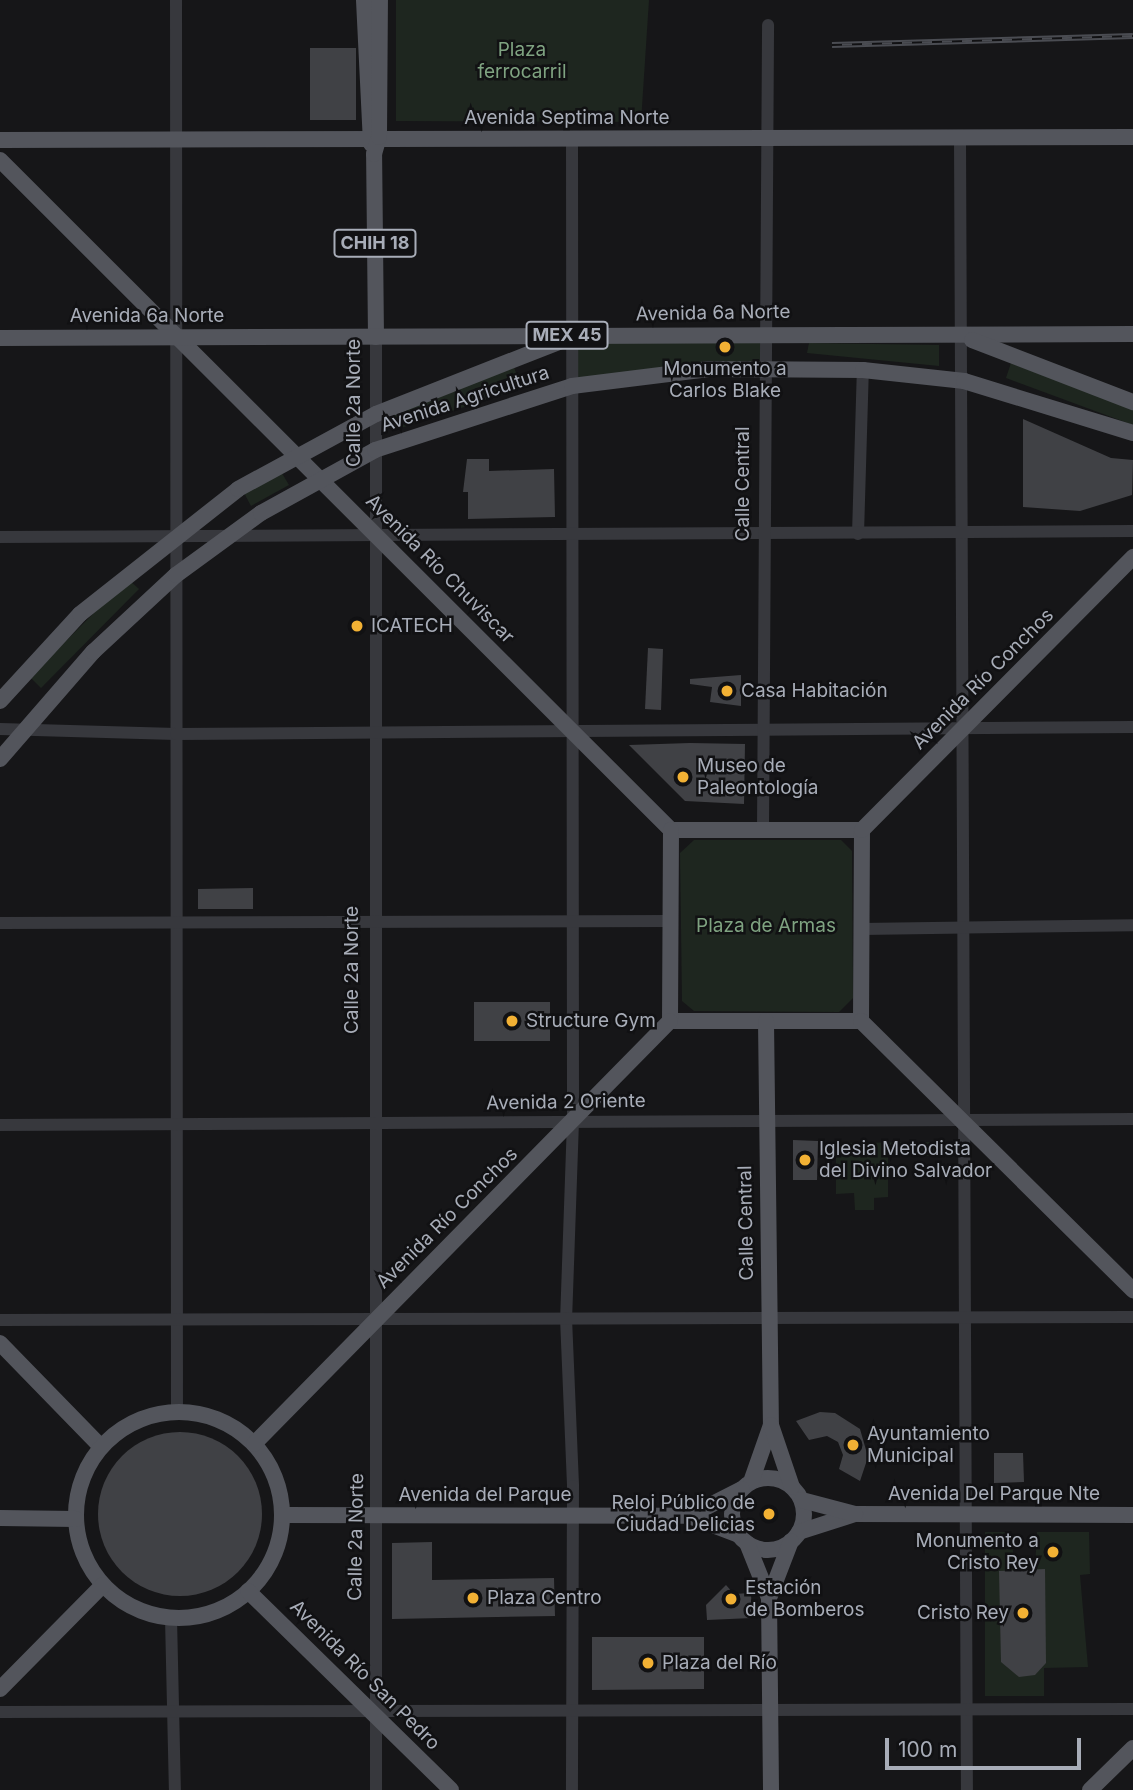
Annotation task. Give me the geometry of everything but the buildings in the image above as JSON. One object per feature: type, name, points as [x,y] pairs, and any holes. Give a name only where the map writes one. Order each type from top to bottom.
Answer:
[{"type":"main road","name":"CHIH 18","points":[[364,0],[373,141]]},
{"type":"main road","name":"CHIH 18","points":[[373,141],[380,0]]},
{"type":"main road","name":"Avenida Septima Norte","points":[[0,140],[1133,137]]},
{"type":"main road","name":"Calle 2a Norte","points":[[373,141],[376,337]]},
{"type":"main road","name":"Avenida Río Chuviscar","points":[[0,160],[671,830]]},
{"type":"main road","name":"Avenida 6a Norte","points":[[0,338],[765,332],[962,336],[1133,334]]},
{"type":"main road","name":"Avenida Agricultura","points":[[0,701],[80,614],[176,534],[295,454],[376,414],[575,335]]},
{"type":"main road","points":[[962,336],[1133,402]]},
{"type":"main road","name":"Avenida Agricultura","points":[[0,759],[93,652],[176,575],[235,532],[319,479],[375,450],[572,386],[765,366],[863,370],[964,381],[1133,433]]},
{"type":"main road","name":"Avenida Río Conchos","points":[[862,830],[1133,558]]},
{"type":"main road","points":[[862,1021],[862,830],[671,830],[670,1021],[862,1021],[1133,1290]]},
{"type":"main road","name":"Avenida Río Conchos","points":[[254,1444],[670,1021]]},
{"type":"main road","name":"Calle Central","points":[[766,1021],[771,1424]]},
{"type":"main road","points":[[0,1343],[101,1447]]},
{"type":"main road","points":[[177,1411],[206,1415],[254,1444],[279,1489],[282,1515],[266,1569],[248,1591],[213,1612],[172,1618],[134,1607],[103,1585],[89,1565],[76,1519],[87,1469],[101,1447],[149,1416],[177,1411]]},
{"type":"main road","points":[[771,1424],[732,1517],[769,1598],[771,1790]]},
{"type":"main road","points":[[771,1424],[792,1487],[802,1500],[855,1514]]},
{"type":"main road","points":[[689,1516],[746,1486],[772,1478],[792,1487]]},
{"type":"main road","points":[[769,1598],[795,1537],[802,1500]]},
{"type":"main road","points":[[689,1516],[770,1550],[795,1537],[855,1514]]},
{"type":"main road","name":"Avenida Del Parque Nte","points":[[855,1514],[1133,1515]]},
{"type":"main road","name":"Avenida del Parque","points":[[282,1515],[689,1516]]},
{"type":"main road","points":[[0,1518],[76,1519]]},
{"type":"main road","points":[[0,1689],[103,1585]]},
{"type":"main road","name":"Avenida Río San Pedro","points":[[248,1591],[451,1790]]},
{"type":"main road","points":[[1090,1790],[1133,1748]]},
{"type":"street","points":[[176,0],[177,1411]]},
{"type":"street","name":"Calle Central","points":[[763,830],[768,25]]},
{"type":"street","points":[[960,138],[964,381],[964,1122],[969,1318],[966,1516],[967,1790]]},
{"type":"street","points":[[572,140],[575,335],[570,534],[573,1121],[566,1318],[573,1516],[572,1790]]},
{"type":"street","name":"Calle 2a Norte","points":[[376,337],[372,1126],[378,1318],[374,1714],[376,1790]]},
{"type":"street","points":[[858,534],[863,370]]},
{"type":"street","points":[[0,537],[235,532],[376,535],[764,532],[964,535],[1133,531]]},
{"type":"street","points":[[0,729],[176,734],[1133,727]]},
{"type":"street","points":[[0,923],[671,921]]},
{"type":"street","points":[[862,929],[1133,926]]},
{"type":"street","name":"Avenida 2 Oriente","points":[[0,1125],[175,1122],[372,1126],[766,1118],[964,1122],[1133,1119]]},
{"type":"street","points":[[0,1320],[1133,1317]]},
{"type":"street","points":[[172,1618],[175,1790]]},
{"type":"street","points":[[0,1712],[374,1714],[966,1707],[1133,1709]]},
{"type":"green space","name":"Plaza ferrocarril","points":[[396,0],[649,0],[641,122],[396,121]]},
{"type":"green space","points":[[766,329],[764,360],[573,380],[574,337]]},
{"type":"green space","points":[[809,343],[939,345],[939,366],[807,353]]},
{"type":"green space","points":[[1011,363],[1133,409],[1133,425],[1006,378]]},
{"type":"green space","points":[[514,367],[521,388],[395,430],[388,410]]},
{"type":"green space","points":[[280,470],[289,485],[251,506],[243,491]]},
{"type":"green space","points":[[128,579],[139,589],[41,688],[30,677]]},
{"type":"green space","name":"Plaza de Armas","points":[[694,840],[841,840],[852,851],[853,998],[839,1012],[694,1011],[682,1001],[680,853]]},
{"type":"green space","points":[[944,1142],[944,1156],[888,1156],[888,1197],[874,1198],[874,1210],[855,1210],[854,1193],[836,1194],[836,1143]]},
{"type":"green space","points":[[985,1532],[1010,1532],[1016,1570],[1035,1569],[1037,1532],[1089,1532],[1090,1574],[1080,1575],[1088,1667],[1044,1668],[1044,1696],[985,1696]]},
{"type":"railway","points":[[832,45],[1133,36]]},
{"type":"place","name":"Monumento a Carlos Blake","points":[[725,347]]},
{"type":"place","name":"ICATECH","points":[[357,626]]},
{"type":"place","name":"Casa Habitación","points":[[727,691]]},
{"type":"place","name":"Museo de Paleontología","points":[[683,777]]},
{"type":"place","name":"Structure Gym","points":[[512,1021]]},
{"type":"place","name":"Iglesia Metodista del Divino Salvador","points":[[805,1160]]},
{"type":"place","name":"Ayuntamiento Municipal","points":[[853,1445]]},
{"type":"place","name":"Reloj Público de Ciudad Delicias","points":[[769,1514]]},
{"type":"place","name":"Monumento a Cristo Rey","points":[[1053,1552]]},
{"type":"place","name":"Plaza Centro","points":[[473,1598]]},
{"type":"place","name":"Estación de Bomberos","points":[[731,1599]]},
{"type":"place","name":"Cristo Rey","points":[[1023,1613]]},
{"type":"place","name":"Plaza del Río","points":[[648,1663]]}]
